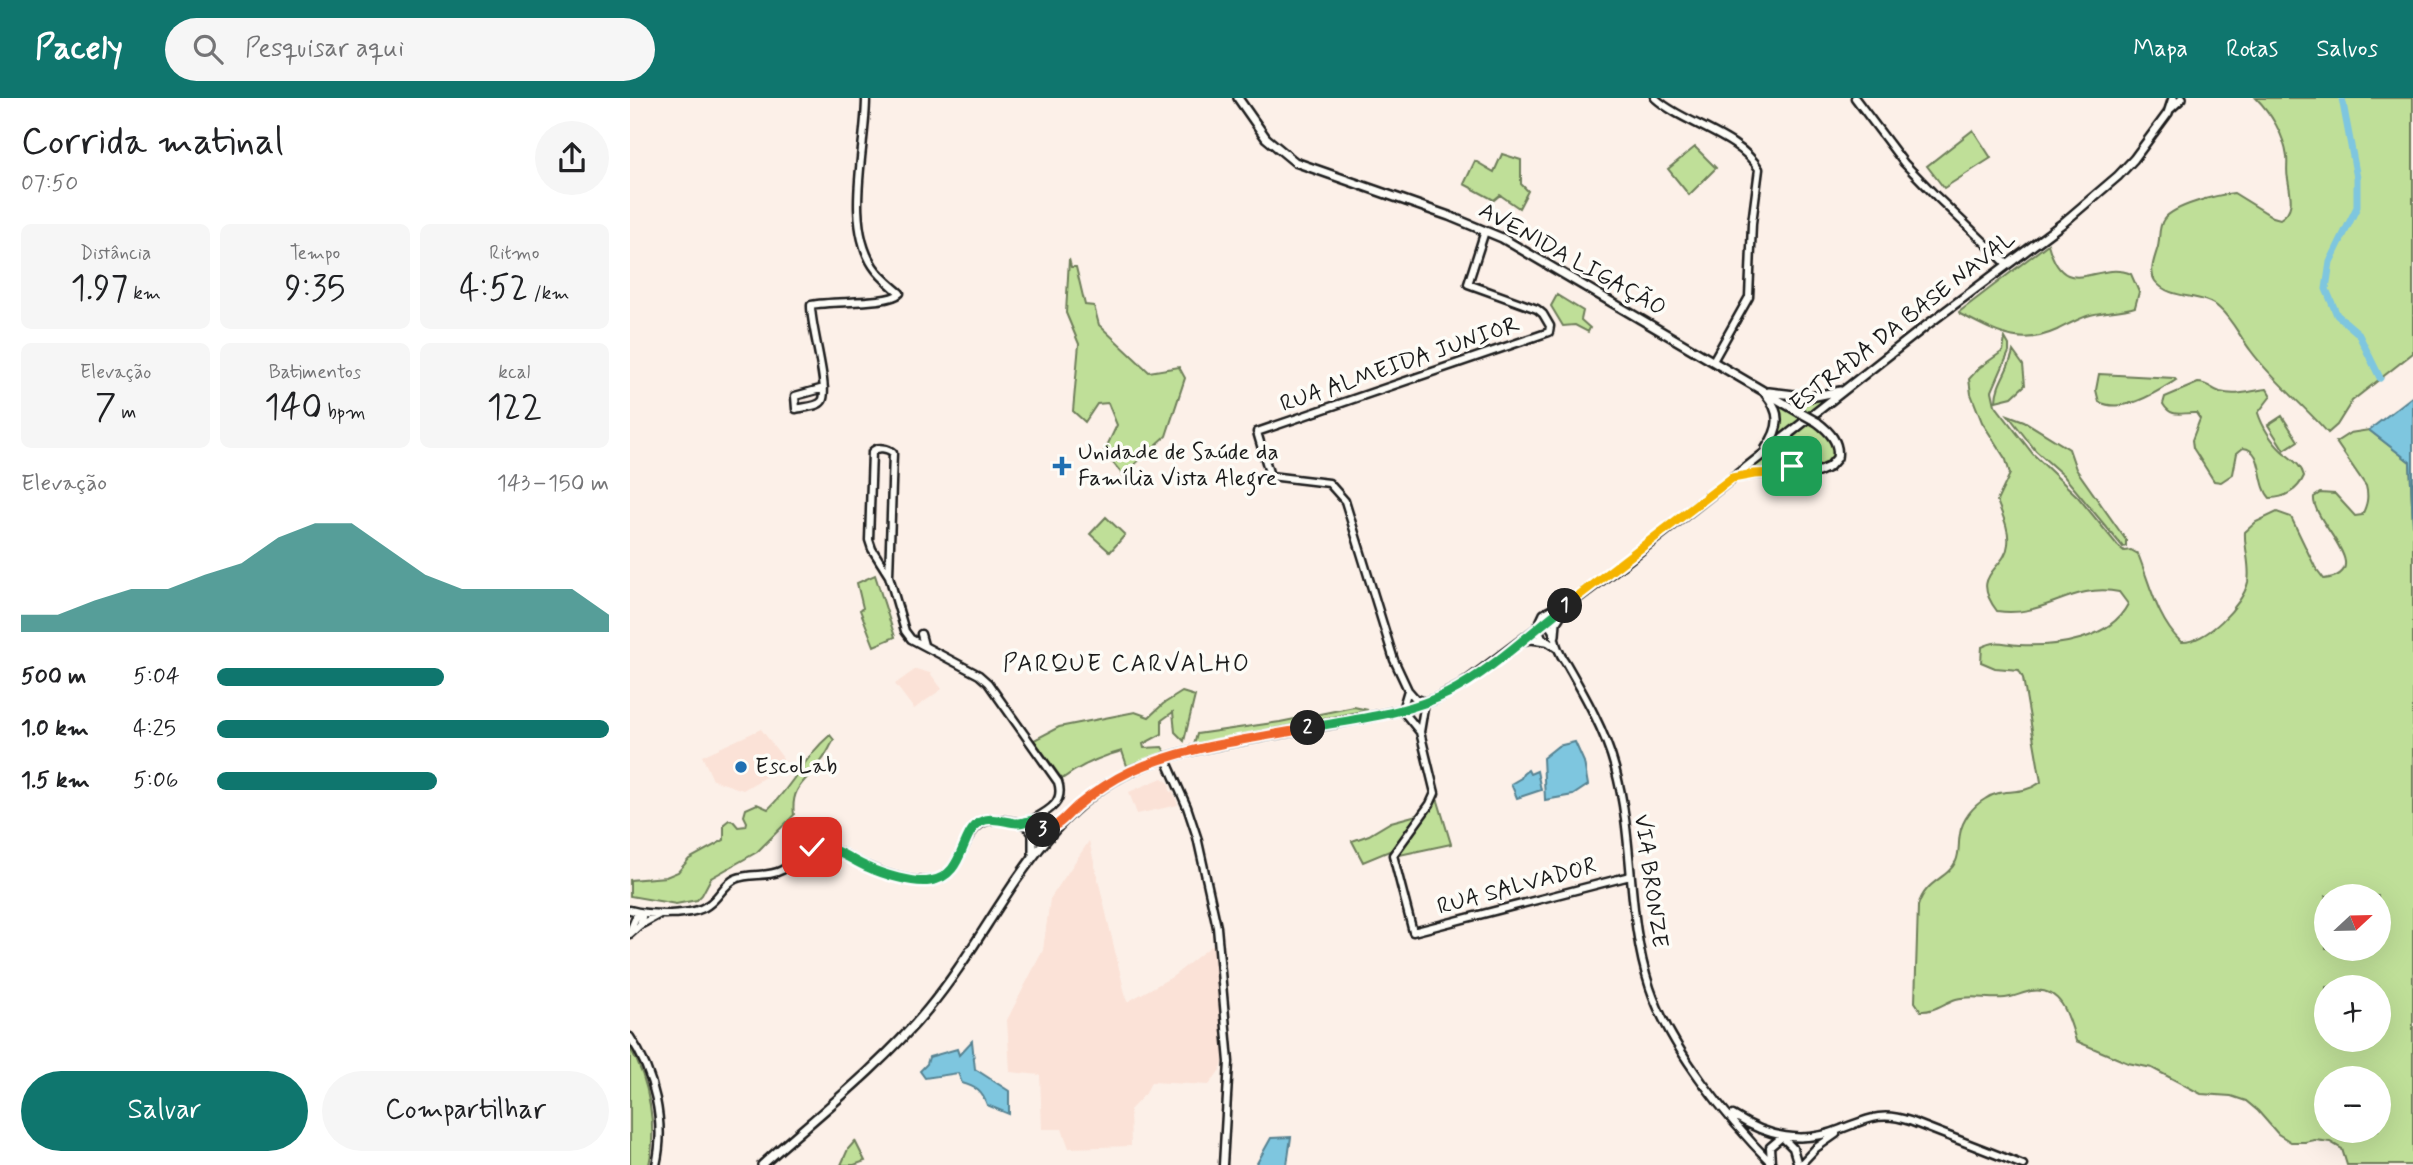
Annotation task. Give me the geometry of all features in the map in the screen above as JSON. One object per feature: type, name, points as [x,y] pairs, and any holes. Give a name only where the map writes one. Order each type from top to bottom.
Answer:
[{"type":"main road","points":[[824,388],[795,396],[796,409],[818,404],[823,399],[824,388],[812,325],[811,305],[892,299],[900,293],[873,267],[860,227],[858,200],[866,98]]},
{"type":"main road","name":"AVENIDA LIGAÇÃO","points":[[1238,98],[1266,138],[1295,162],[1507,241],[1817,422],[1833,438],[1837,447],[1837,458],[1822,471],[1754,474],[1732,478]]},
{"type":"main road","points":[[1855,98],[1904,163],[2007,264]]},
{"type":"main road","points":[[2169,111],[2174,98]]},
{"type":"main road","points":[[2169,111],[2182,98]]},
{"type":"main road","points":[[1657,99],[1734,145],[1759,169],[1752,223],[1749,297],[1713,361]]},
{"type":"main road","name":"ESTRADA DA BASE NAVAL","points":[[1576,598],[1789,434],[1829,398],[1846,389],[2063,223],[2118,176],[2169,111]]},
{"type":"main road","name":"RUA ALMEIDA JUNIOR","points":[[1408,690],[1392,654],[1347,504],[1329,483],[1270,476],[1257,432],[1549,332],[1550,327],[1544,314],[1537,309],[1468,284],[1485,231]]},
{"type":"main road","points":[[1762,390],[1790,396],[1829,398]]},
{"type":"main road","points":[[1760,456],[1776,434],[1777,422],[1775,409],[1762,390]]},
{"type":"main road","points":[[1789,434],[1787,456],[1792,466],[1801,472]]},
{"type":"main road","points":[[889,576],[893,453],[888,449],[876,449],[872,452],[870,547],[889,576],[905,631],[911,639],[985,680],[1058,782],[1061,796],[1056,804],[1040,815],[1034,826],[1033,856]]},
{"type":"main road","points":[[762,1165],[890,1049],[935,1000],[1055,827],[1090,796],[1117,779],[1165,757],[1405,713],[1424,706],[1460,686],[1521,641],[1541,624],[1544,614],[1576,598]]},
{"type":"main road","points":[[1555,635],[1558,618],[1576,598]]},
{"type":"main road","name":"VIA BRONZE","points":[[1557,648],[1540,635],[1541,624],[1552,628],[1557,648],[1592,709],[1615,767],[1626,831],[1634,920],[1650,988],[1676,1044],[1772,1165]]},
{"type":"main road","points":[[921,634],[924,645]]},
{"type":"main road","points":[[1521,641],[1546,641]]},
{"type":"main road","points":[[1408,690],[1424,706]]},
{"type":"main road","points":[[1408,690],[1405,713],[1420,732]]},
{"type":"main road","points":[[1405,713],[1417,718],[1424,706]]},
{"type":"main road","points":[[1420,732],[1424,706]]},
{"type":"main road","name":"RUA SALVADOR","points":[[1420,732],[1434,795],[1393,855],[1413,932],[1630,876]]},
{"type":"main road","points":[[1165,757],[1195,830],[1217,927],[1229,1062],[1223,1165]]},
{"type":"main road","points":[[1134,775],[1145,765]]},
{"type":"main road","points":[[630,910],[662,913],[701,909],[712,903],[724,887],[735,879],[778,872],[806,850],[818,846],[833,850],[881,873],[932,881],[952,869],[971,832],[980,822],[995,819],[1055,827]]},
{"type":"main road","points":[[1034,826],[1045,841]]},
{"type":"main road","points":[[630,910],[637,924]]},
{"type":"main road","points":[[630,932],[637,924],[641,912]]},
{"type":"main road","points":[[637,924],[662,913]]},
{"type":"main road","points":[[630,1037],[643,1058],[654,1095],[659,1142],[656,1165]]},
{"type":"main road","points":[[1726,1110],[1757,1129],[1782,1137],[1805,1139],[1844,1129],[1869,1118],[1901,1118],[2023,1165]]},
{"type":"main road","points":[[1782,1137],[1793,1148],[1799,1165],[1816,1148],[1844,1129]]},
{"type":"main road","points":[[1772,1165],[1770,1147],[1782,1137]]},
{"type":"shaded area","points":[[916,669],[930,673],[942,689],[914,709],[895,684]]},
{"type":"shaded area","name":"EscoLab","points":[[761,729],[783,758],[767,776],[743,790],[713,780],[702,756]]},
{"type":"shaded area","points":[[1162,778],[1169,783],[1170,792],[1173,791],[1178,805],[1137,814],[1129,792]]},
{"type":"shaded area","points":[[1089,841],[1127,1002],[1172,977],[1215,943],[1225,1051],[1222,1067],[1209,1085],[1151,1082],[1146,1093],[1130,1110],[1131,1146],[1069,1148],[1062,1129],[1042,1129],[1040,1075],[1010,1072],[1007,1020],[1043,950],[1050,899]]},
{"type":"green space","points":[[2256,98],[2413,98],[2413,353],[2352,401],[2337,425],[2328,433],[2260,362],[2219,308],[2204,300],[2161,287],[2152,274],[2162,223],[2177,209],[2207,198],[2234,193],[2273,217],[2280,219],[2288,211],[2291,196],[2283,141],[2267,110]]},
{"type":"green space","points":[[1973,130],[1991,158],[1944,188],[1927,166]]},
{"type":"green space","points":[[1695,147],[1716,168],[1689,195],[1668,169]]},
{"type":"green space","points":[[1502,154],[1521,160],[1521,184],[1528,191],[1519,208],[1500,195],[1494,200],[1464,184],[1475,161],[1494,172]]},
{"type":"green space","points":[[2048,244],[2055,262],[2063,272],[2073,276],[2118,271],[2131,274],[2139,292],[2135,307],[2087,316],[2057,330],[2030,337],[2007,335],[1960,314],[1959,312]]},
{"type":"green space","points":[[1069,259],[1071,267],[1076,267],[1085,305],[1094,306],[1099,325],[1149,372],[1179,367],[1185,378],[1166,436],[1123,475],[1104,452],[1117,425],[1108,403],[1097,404],[1085,422],[1073,411],[1079,344],[1066,313]]},
{"type":"green space","points":[[1557,295],[1583,311],[1581,320],[1590,328],[1588,332],[1575,325],[1563,326],[1551,306]]},
{"type":"green space","points":[[2005,338],[2009,352],[1992,391],[1995,405],[2033,454],[2078,497],[2118,546],[2124,551],[2131,550],[2138,554],[2160,612],[2181,642],[2201,637],[2231,612],[2248,582],[2245,532],[2256,522],[2277,512],[2291,517],[2315,567],[2324,579],[2339,574],[2345,567],[2344,557],[2316,507],[2314,497],[2320,493],[2335,494],[2355,516],[2362,515],[2367,494],[2366,486],[2336,442],[2350,433],[2369,430],[2410,462],[2413,525],[2413,1165],[2347,1165],[2342,1149],[2332,1143],[2391,1143],[2391,1066],[2314,1066],[2314,1140],[2291,1142],[2278,1134],[2246,1101],[2231,1096],[2201,1094],[2152,1068],[2128,1063],[2076,1041],[2067,1013],[2050,993],[2031,991],[2005,998],[1962,998],[1925,1011],[1921,1011],[1915,1002],[1918,906],[1926,890],[1956,861],[1959,837],[1966,819],[1976,805],[1992,795],[2026,790],[2041,782],[2023,678],[2019,670],[1995,668],[1981,662],[1982,647],[1996,643],[2034,645],[2081,639],[2109,626],[2128,604],[2119,592],[2102,590],[2072,596],[2029,610],[1997,611],[1986,588],[1987,580],[2006,553],[2008,544],[2007,528],[1997,501],[2010,474],[2006,460],[1982,422],[1971,394],[1969,379],[1979,368],[2003,351]]},
{"type":"green space","points":[[2013,351],[2023,365],[2025,385],[2012,397],[1996,401],[1998,388]]},
{"type":"green space","points":[[2099,374],[2176,380],[2129,404],[2109,405],[2099,402],[2096,390]]},
{"type":"green space","points":[[2198,383],[2227,393],[2239,394],[2267,389],[2271,396],[2258,413],[2271,438],[2303,472],[2304,476],[2295,489],[2281,497],[2270,498],[2255,455],[2243,448],[2237,453],[2233,474],[2221,482],[2214,481],[2193,448],[2192,440],[2200,419],[2196,413],[2170,412],[2163,404],[2165,397]]},
{"type":"green space","points":[[1780,397],[1828,398],[1808,414]]},
{"type":"green space","points":[[1773,401],[1804,418],[1774,441],[1778,434]]},
{"type":"green space","points":[[2008,415],[2024,421],[2069,449],[2076,469],[2126,540],[2126,546],[2123,547],[2063,475],[2036,451]]},
{"type":"green space","points":[[2282,416],[2298,441],[2284,450],[2268,425]]},
{"type":"green space","points":[[1810,422],[1826,435],[1835,450],[1827,464],[1814,469],[1801,466],[1789,456],[1792,438]]},
{"type":"green space","points":[[1782,443],[1784,459],[1791,468],[1750,468]]},
{"type":"green space","points":[[1106,517],[1125,535],[1110,552],[1090,534]]},
{"type":"green space","points":[[875,575],[895,637],[874,646],[860,610],[863,608],[857,583]]},
{"type":"green space","points":[[1182,692],[1195,696],[1184,741],[1175,732],[1173,712],[1162,720],[1162,734],[1143,744],[1144,748],[1162,747],[1166,753],[1127,766],[1122,751],[1090,762],[1062,779],[1034,740],[1059,727],[1135,712],[1149,717]]},
{"type":"green space","points":[[1354,707],[1368,710],[1194,745],[1197,734],[1280,722]]},
{"type":"green space","points":[[830,735],[834,740],[825,755],[797,790],[793,805],[794,815],[757,852],[711,878],[697,900],[676,904],[630,896],[630,880],[666,877],[678,872],[689,859],[724,840],[724,824],[729,820],[738,827],[746,826],[746,809],[757,804],[768,809],[813,752]]},
{"type":"green space","points":[[1438,801],[1451,844],[1395,856],[1434,802]]},
{"type":"green space","points":[[1417,815],[1392,850],[1363,862],[1352,841],[1391,822]]},
{"type":"green space","points":[[630,1048],[643,1075],[650,1105],[652,1136],[649,1165],[630,1165]]},
{"type":"green space","points":[[855,1141],[865,1161],[854,1165],[841,1165],[848,1149]]},
{"type":"water","points":[[2413,396],[2413,525],[2410,462],[2369,430]]},
{"type":"water","points":[[1575,742],[1584,762],[1588,785],[1573,795],[1545,800],[1543,758],[1558,746]]},
{"type":"water","points":[[1528,770],[1530,774],[1537,771],[1541,790],[1517,798],[1511,784]]},
{"type":"water","points":[[972,1041],[975,1069],[1009,1091],[1009,1114],[987,1105],[978,1090],[962,1083],[958,1073],[925,1078],[920,1071],[927,1064],[929,1057],[957,1049],[959,1055]]},
{"type":"water","points":[[1291,1137],[1287,1165],[1256,1165],[1271,1138]]},
{"type":"waterway","points":[[2342,98],[2357,178],[2357,207],[2330,262],[2326,289],[2337,315],[2358,333],[2380,378]]},
{"type":"place","name":"Unidade de Saúde da Família Vista Alegre","points":[[1062,466]]},
{"type":"place","name":"EscoLab","points":[[741,767]]},
{"type":"district","name":"PARQUE CARVALHO","points":[[1127,664]]},
{"type":"route","points":[[812,847],[823,846],[881,873],[932,881],[952,869],[971,832],[984,821],[1019,823],[1033,820],[1038,830],[1049,830],[1090,796],[1117,779],[1165,757],[1402,710],[1435,699],[1473,677],[1732,478],[1801,472],[1792,466]]}]
